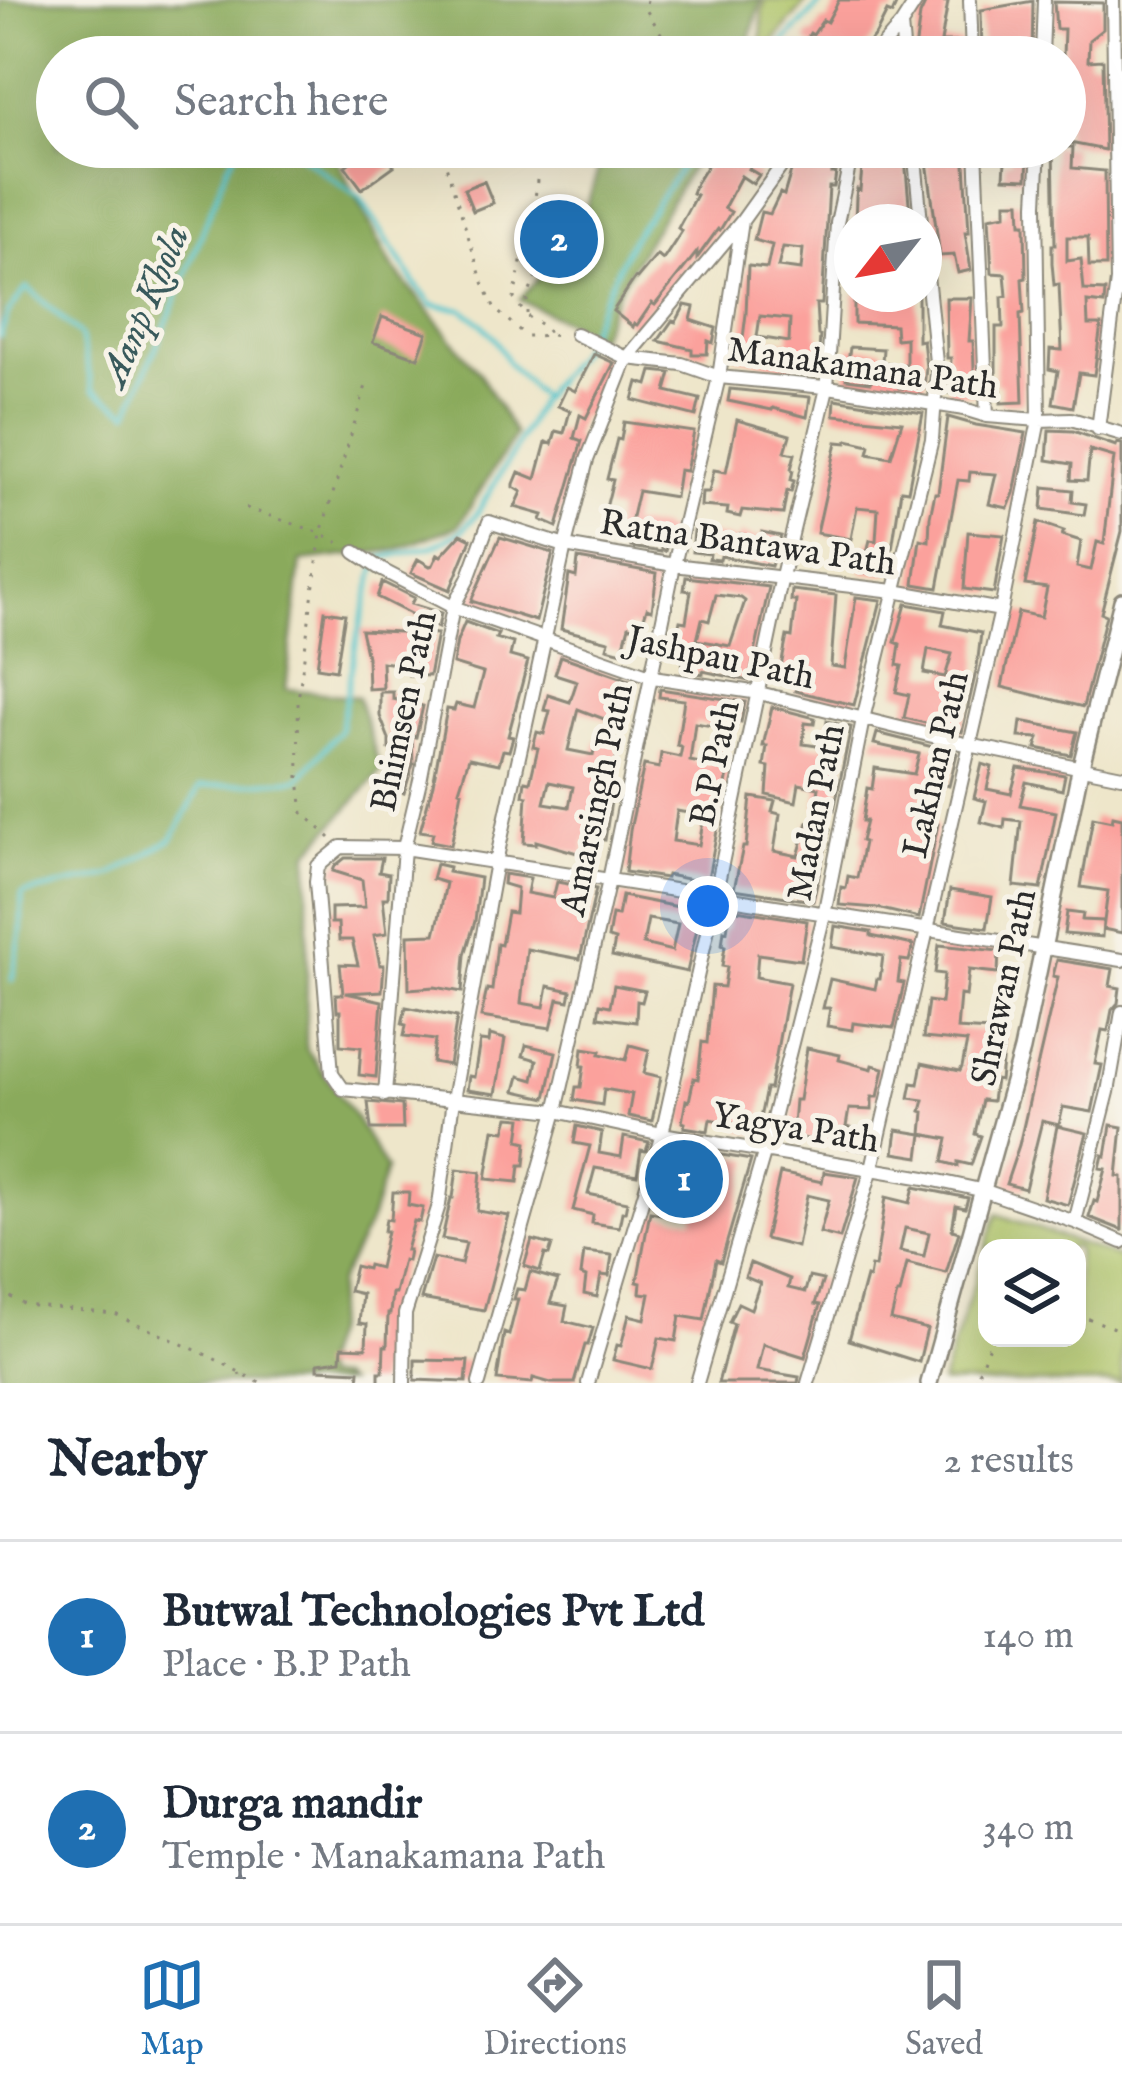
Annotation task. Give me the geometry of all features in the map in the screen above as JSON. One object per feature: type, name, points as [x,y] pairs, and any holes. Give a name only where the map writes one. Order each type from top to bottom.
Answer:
[{"type":"street","points":[[891,36],[917,0]]},
{"type":"street","points":[[970,0],[971,36]]},
{"type":"street","points":[[1043,36],[1044,0]]},
{"type":"street","points":[[1098,429],[1117,280],[1113,0]]},
{"type":"street","points":[[901,25],[902,36]]},
{"type":"street","points":[[404,1383],[405,1314],[439,1205],[496,862],[587,460],[627,358],[742,221],[780,168]]},
{"type":"street","name":"B.P Path","points":[[588,1383],[662,1134],[826,388],[836,223],[848,168]]},
{"type":"street","points":[[916,168],[920,204]]},
{"type":"street","points":[[977,168],[987,416]]},
{"type":"street","name":"Lakhan Path","points":[[808,1383],[872,1168],[1039,420],[1038,168]]},
{"type":"street","name":"Amarsingh Path","points":[[479,1383],[556,1111],[609,880],[718,377],[742,221]]},
{"type":"street","name":"Madan Path","points":[[698,1383],[765,1150],[824,915],[863,719],[932,439],[937,372],[931,312]]},
{"type":"street","name":"Manakamana Path","points":[[576,334],[627,358],[682,364],[718,377],[826,388],[987,416],[1071,419],[1122,434]]},
{"type":"street","name":"Ratna Bantawa Path","points":[[490,522],[565,546],[674,566],[894,591],[1000,610]]},
{"type":"street","name":"Bhimsen Path","points":[[453,1100],[343,1089],[332,1073],[316,882],[319,866],[341,847],[404,848],[453,608],[490,522]]},
{"type":"street","name":"Jashpau Path","points":[[356,552],[453,608],[653,677],[758,694],[969,746],[1122,776]]},
{"type":"street","name":"Shrawan Path","points":[[929,1383],[1022,1050],[1080,770],[1122,601]]},
{"type":"street","points":[[385,1095],[404,848],[1122,960]]},
{"type":"street","points":[[1075,1222],[1108,1092],[1122,1012]]},
{"type":"street","name":"Yagya Path","points":[[453,1100],[556,1111],[985,1191],[1122,1242]]},
{"type":"path","points":[[647,0],[644,8],[662,36]]},
{"type":"path","points":[[447,168],[495,309],[526,336],[576,334]]},
{"type":"path","points":[[537,180],[531,238],[514,299],[551,335]]},
{"type":"path","points":[[527,316],[527,298],[548,249]]},
{"type":"path","points":[[341,847],[303,813],[298,700],[322,533],[368,379]]},
{"type":"path","points":[[246,508],[322,533],[356,552]]},
{"type":"path","points":[[0,1291],[25,1305],[115,1314],[260,1383]]},
{"type":"path","points":[[1086,1317],[1122,1331]]},
{"type":"path","points":[[974,1383],[988,1347]]},
{"type":"path","points":[[238,1372],[244,1383]]},
{"type":"path","points":[[1118,1383],[1122,1372]]},
{"type":"green space","points":[[0,0],[761,0],[751,36],[36,36],[36,168],[341,168],[391,265],[479,372],[515,435],[458,526],[395,550],[301,561],[286,689],[358,697],[381,771],[309,852],[306,1048],[386,1169],[369,1224],[338,1283],[333,1328],[320,1367],[323,1377],[346,1383],[0,1383]]},
{"type":"green space","points":[[765,0],[808,0],[778,36],[761,36]]},
{"type":"green space","points":[[598,168],[691,168],[618,290],[599,337],[520,300],[580,228]]},
{"type":"green space","points":[[997,1214],[1066,1239],[989,1239]]},
{"type":"green space","points":[[1086,1246],[1122,1259],[1122,1383],[941,1383],[978,1271],[978,1347],[1086,1347]]},
{"type":"building","points":[[839,0],[898,0],[874,36],[808,36],[823,20],[827,22]]},
{"type":"building","points":[[927,0],[948,2],[942,36],[917,36]]},
{"type":"building","points":[[1033,1],[1032,36],[982,36],[981,10]]},
{"type":"building","points":[[1054,2],[1103,3],[1103,29],[1089,40],[1088,61],[1103,60],[1105,150],[1086,146],[1086,36],[1064,36],[1064,29],[1056,29]]},
{"type":"building","points":[[346,168],[391,168],[362,189]]},
{"type":"building","points":[[705,168],[750,168],[759,175],[753,184],[741,176],[724,208],[731,212],[720,230],[633,327],[613,311],[635,278],[657,255],[663,260],[682,231],[678,228],[696,195],[692,193]]},
{"type":"building","points":[[833,168],[836,173],[834,187],[829,187],[822,304],[816,304],[818,365],[796,361],[795,369],[736,357],[738,345],[742,346],[748,266],[767,268],[772,245],[754,240],[761,212],[770,214],[780,193],[784,195],[791,171]],"holes":[[[783,247],[803,249],[801,270],[778,267]],[[760,316],[790,319],[789,342],[757,337]]]},
{"type":"building","points":[[862,168],[906,168],[909,204],[856,204]]},
{"type":"building","points":[[928,168],[965,168],[969,232],[965,232],[971,270],[958,273],[954,255],[942,256],[942,204],[933,204]]},
{"type":"building","points":[[1005,168],[1027,168],[1027,179],[1004,178]]},
{"type":"building","points":[[1053,168],[1105,171],[1106,266],[1089,266],[1088,237],[1067,237],[1067,261],[1081,259],[1084,290],[1105,291],[1104,304],[1087,302],[1088,325],[1101,325],[1094,375],[1079,373],[1073,407],[1053,403],[1058,371],[1049,369],[1050,349],[1062,350],[1059,284],[1054,285],[1052,263]]},
{"type":"building","points":[[484,181],[493,203],[473,211],[464,189]]},
{"type":"building","points":[[1006,202],[1020,202],[1021,224],[1025,224],[1026,278],[1022,279],[1024,313],[1020,314],[1023,402],[1001,403],[1001,384],[996,384],[996,327],[1003,327],[1002,297],[1007,296],[1005,274],[992,273],[989,217],[1006,214]]},
{"type":"building","points":[[946,298],[972,298],[969,341],[973,341],[975,394],[949,393]]},
{"type":"building","points":[[685,305],[694,307],[691,320],[716,328],[707,354],[692,354],[692,349],[658,341]]},
{"type":"building","points":[[854,312],[918,312],[918,341],[923,340],[926,367],[924,389],[899,388],[892,381],[846,379],[850,347],[883,349],[882,362],[906,365],[906,338],[896,339],[895,325],[854,323]]},
{"type":"building","points":[[382,317],[427,333],[418,358],[373,342]]},
{"type":"building","points":[[594,354],[614,363],[586,418],[580,415],[574,438],[582,441],[557,527],[541,520],[543,515],[515,507],[522,492],[514,484],[519,472],[536,479],[546,442],[552,444],[556,431],[564,433],[570,411],[558,406],[567,387],[575,391]]},
{"type":"building","points":[[652,371],[671,373],[666,391],[700,399],[696,416],[633,400],[638,382],[648,385]]},
{"type":"building","points":[[730,389],[810,397],[807,417],[728,401]]},
{"type":"building","points":[[835,399],[923,413],[908,491],[901,490],[888,575],[862,572],[870,540],[876,541],[878,509],[857,507],[851,539],[817,533],[837,442],[870,445],[868,453],[891,457],[902,422],[834,415]]},
{"type":"building","points":[[948,417],[1026,433],[1008,508],[989,504],[996,474],[970,472],[969,481],[958,480],[938,588],[914,584],[920,539],[929,541]]},
{"type":"building","points":[[737,420],[790,435],[785,452],[795,454],[794,481],[783,514],[742,510],[740,517],[727,514],[728,508],[701,506],[702,492],[709,492],[714,470],[726,472]]},
{"type":"building","points":[[624,422],[694,432],[686,471],[679,470],[675,497],[638,491],[630,525],[671,532],[665,551],[611,539],[617,511],[606,508],[613,480],[607,479]]},
{"type":"building","points":[[1049,430],[1122,444],[1122,531],[1083,707],[1002,687],[1018,612],[1041,617],[1047,588],[1025,585],[1038,522],[1081,541],[1077,567],[1091,570],[1097,542],[1104,544],[1114,457],[1090,450],[1087,481],[1071,480],[1072,464],[1047,460]]},
{"type":"building","points":[[1044,487],[1073,490],[1072,502],[1086,504],[1084,515],[1042,509]]},
{"type":"building","points":[[694,531],[738,541],[740,534],[761,539],[762,532],[781,536],[771,566],[721,556],[720,560],[709,559],[710,554],[692,552]]},
{"type":"building","points":[[968,532],[1004,535],[994,593],[964,589]]},
{"type":"building","points":[[461,534],[471,539],[450,590],[411,573],[418,559],[433,565],[438,554]]},
{"type":"building","points":[[500,537],[553,553],[536,621],[471,601]]},
{"type":"building","points":[[578,559],[657,573],[652,610],[647,608],[640,630],[629,626],[622,652],[607,648],[609,641],[561,629],[569,575],[576,577]]},
{"type":"building","points":[[686,577],[769,587],[749,681],[682,671],[683,654],[668,650],[680,621],[686,622],[691,591],[684,590]],"holes":[[[716,595],[745,601],[730,646],[697,640],[702,619],[709,621]]]},
{"type":"building","points":[[382,582],[414,598],[411,604],[441,613],[438,628],[377,597]]},
{"type":"building","points":[[792,590],[836,595],[831,666],[845,668],[856,597],[881,600],[854,705],[795,691],[799,677],[780,672],[787,636],[792,637],[796,601],[791,601]]},
{"type":"building","points":[[906,604],[945,611],[942,625],[981,633],[962,732],[904,718],[909,695],[896,692],[902,666],[897,665],[900,644],[895,642]],"holes":[[[928,649],[952,654],[945,677],[924,673]]]},
{"type":"building","points":[[325,611],[345,614],[336,670],[317,667]]},
{"type":"building","points":[[465,622],[513,643],[510,656],[528,661],[508,736],[513,737],[509,751],[503,750],[499,764],[469,758],[451,845],[431,841],[433,833],[420,831],[447,709],[454,710],[456,704],[474,708],[483,673],[453,664]]},
{"type":"building","points":[[361,630],[437,634],[429,676],[409,675],[410,666],[382,662],[383,688],[368,689]]},
{"type":"building","points":[[561,656],[635,682],[625,727],[578,709],[568,750],[593,755],[596,740],[619,744],[615,765],[607,763],[601,799],[611,801],[605,840],[585,837],[584,855],[536,841],[524,843],[525,781],[530,782],[537,732],[544,734],[550,711],[544,710],[548,695],[570,702],[577,681],[555,674]],"holes":[[[549,782],[573,787],[569,807],[544,803]]]},
{"type":"building","points":[[660,689],[745,702],[736,730],[695,723],[690,761],[710,765],[714,748],[727,751],[724,768],[729,769],[707,883],[625,872],[644,765],[659,768],[661,753],[680,757],[682,747],[677,745],[684,700],[659,697]],"holes":[[[677,811],[704,816],[699,845],[673,841]]]},
{"type":"building","points":[[380,692],[393,692],[393,699],[423,706],[416,737],[412,736],[413,764],[404,793],[390,788],[396,750],[389,749],[380,716]]},
{"type":"building","points":[[772,707],[815,718],[814,724],[805,723],[803,744],[824,747],[827,721],[851,727],[834,810],[816,806],[819,788],[799,784],[796,802],[767,795],[769,767],[764,766],[767,746],[763,746]]},
{"type":"building","points":[[1021,721],[1077,732],[1071,755],[1036,748],[1039,738],[1019,737]]},
{"type":"building","points":[[877,733],[957,753],[949,786],[925,781],[919,820],[938,824],[919,918],[839,905],[848,876],[857,878],[867,788],[872,789],[875,768],[914,774],[919,754],[874,744]]},
{"type":"building","points":[[982,764],[992,767],[987,789],[1011,794],[1018,768],[1065,775],[1062,790],[1026,782],[1020,805],[1056,812],[1041,889],[1014,886],[1021,821],[1005,819],[1004,828],[981,822],[986,801],[974,798]]},
{"type":"building","points":[[751,797],[775,801],[772,812],[780,814],[774,851],[798,856],[808,822],[830,829],[813,901],[734,889],[746,847]]},
{"type":"building","points":[[1113,816],[1122,818],[1122,933],[1103,929],[1108,891],[1081,887],[1093,817],[1112,821]]},
{"type":"building","points":[[345,858],[382,858],[379,872],[389,874],[388,898],[383,898],[387,933],[374,935],[380,965],[384,965],[382,991],[346,993],[382,1001],[376,1077],[359,1075],[361,1047],[340,1045],[336,994],[343,994],[340,964],[358,965],[352,940],[339,940],[338,923],[331,923],[331,908],[365,907],[362,880],[333,871]]},
{"type":"building","points":[[436,864],[449,867],[448,872],[480,878],[462,992],[409,989],[408,935],[435,934],[439,918],[446,883],[432,879]]},
{"type":"building","points":[[504,874],[530,878],[527,893],[553,898],[557,882],[596,889],[580,959],[527,949],[521,1003],[544,1007],[548,986],[571,991],[569,1001],[558,999],[551,1028],[481,1017],[487,989],[492,990],[497,944],[501,945],[507,912],[515,913],[517,888],[503,884]]},
{"type":"building","points":[[950,890],[992,897],[987,928],[945,922]]},
{"type":"building","points":[[622,896],[702,907],[687,972],[612,956],[615,940],[608,938],[612,915],[618,916]],"holes":[[[648,919],[678,924],[672,951],[643,944]]]},
{"type":"building","points":[[730,909],[807,921],[801,960],[758,954],[756,977],[789,983],[757,1133],[710,1119],[708,1131],[684,1127],[682,1122],[694,1078],[698,1079],[702,1042],[707,1043],[712,986],[724,987],[727,967],[722,966],[722,945]]},
{"type":"building","points":[[1067,912],[1083,914],[1082,920],[1103,921],[1102,937],[1064,934]]},
{"type":"building","points":[[835,926],[913,945],[909,961],[901,960],[898,982],[904,983],[894,1028],[853,1023],[852,1030],[827,1026],[830,1008],[823,1008],[830,979],[875,989],[883,956],[832,947]]},
{"type":"building","points":[[939,945],[999,951],[998,973],[969,970],[966,996],[960,995],[957,1029],[990,1031],[991,1022],[1006,1023],[1000,1081],[995,1080],[992,1101],[982,1100],[975,1134],[981,1136],[971,1165],[943,1162],[948,1139],[922,1134],[924,1100],[909,1098],[912,1083],[918,1084],[922,1063],[960,1071],[967,1042],[923,1038],[928,1001],[941,1003],[944,974],[935,973]]},
{"type":"building","points":[[1057,960],[1113,969],[1110,986],[1120,988],[1118,1003],[1108,1031],[1102,1030],[1095,1064],[1102,1065],[1092,1112],[1063,1107],[1059,1125],[1042,1121],[1025,1189],[1006,1184],[1058,977],[1053,976]]},
{"type":"building","points":[[614,985],[645,991],[642,1002],[637,1001],[636,1022],[598,1017],[600,1004],[610,1006]]},
{"type":"building","points":[[406,1007],[457,1017],[449,1065],[432,1062],[435,1040],[404,1036]]},
{"type":"building","points":[[490,1035],[505,1039],[496,1094],[467,1090],[480,1041],[489,1042]]},
{"type":"building","points":[[526,1045],[556,1052],[546,1098],[515,1091],[519,1076],[533,1080],[537,1060],[523,1056]]},
{"type":"building","points":[[630,1045],[649,1050],[644,1073],[661,1077],[652,1121],[628,1116],[632,1094],[604,1089],[602,1105],[574,1100],[576,1087],[581,1087],[583,1048],[626,1060]]},
{"type":"building","points":[[807,1048],[872,1069],[873,1065],[884,1068],[872,1110],[849,1109],[846,1127],[869,1133],[865,1151],[792,1136]]},
{"type":"building","points":[[368,1102],[402,1105],[403,1129],[371,1129]]},
{"type":"building","points":[[509,1117],[522,1118],[519,1140],[527,1142],[525,1165],[520,1165],[518,1182],[486,1179],[494,1129],[505,1131]]},
{"type":"building","points":[[1111,1125],[1122,1127],[1117,1176],[1122,1177],[1122,1230],[1089,1217],[1106,1169],[1100,1168]]},
{"type":"building","points":[[577,1126],[602,1132],[599,1153],[621,1157],[624,1137],[649,1142],[646,1151],[641,1150],[637,1175],[595,1168],[588,1194],[627,1202],[619,1227],[592,1223],[593,1215],[573,1210],[590,1146],[574,1143]]},
{"type":"building","points":[[1057,1126],[1087,1133],[1068,1205],[1043,1198]]},
{"type":"building","points":[[897,1130],[922,1134],[919,1157],[894,1153]]},
{"type":"building","points":[[675,1147],[751,1160],[721,1262],[716,1260],[704,1320],[680,1316],[676,1341],[659,1338],[652,1369],[613,1360],[629,1315],[645,1319],[650,1294],[640,1293],[637,1282],[650,1212],[693,1220],[697,1200],[665,1192]]},
{"type":"building","points":[[457,1169],[481,1172],[477,1211],[509,1216],[484,1310],[421,1299],[433,1258],[461,1264],[466,1243],[442,1239]]},
{"type":"building","points":[[824,1172],[858,1177],[840,1238],[820,1233],[829,1200],[807,1195],[797,1247],[765,1239],[780,1173],[822,1182]]},
{"type":"building","points":[[914,1187],[968,1198],[965,1208],[956,1206],[952,1230],[959,1232],[946,1273],[907,1263],[897,1294],[891,1320],[927,1329],[919,1362],[849,1340],[866,1277],[871,1266],[875,1267],[886,1197],[910,1203]],"holes":[[[905,1228],[929,1233],[924,1256],[900,1251]]]},
{"type":"building","points":[[393,1192],[409,1192],[408,1205],[423,1208],[420,1222],[414,1221],[407,1261],[403,1260],[392,1293],[379,1383],[358,1383],[359,1371],[318,1369],[318,1363],[341,1360],[342,1347],[366,1348],[367,1324],[359,1323],[362,1294],[349,1291],[355,1266],[379,1268]]},
{"type":"building","points":[[532,1240],[552,1245],[540,1271],[524,1266]]},
{"type":"building","points":[[584,1252],[612,1255],[609,1276],[601,1275],[597,1297],[584,1294]]},
{"type":"building","points":[[750,1263],[790,1279],[788,1288],[805,1292],[809,1277],[823,1280],[805,1357],[763,1344],[757,1370],[799,1377],[798,1383],[718,1383],[734,1324],[729,1322],[738,1303],[751,1309],[760,1283],[745,1277]]},
{"type":"building","points":[[530,1272],[558,1280],[550,1303],[567,1306],[564,1321],[593,1328],[574,1383],[497,1380],[517,1289],[525,1290]]},
{"type":"building","points":[[415,1360],[468,1361],[466,1382],[415,1380]]},
{"type":"waterway","points":[[790,36],[824,0]]},
{"type":"waterway","name":"Aanp Khola","points":[[0,336],[8,313],[27,287],[80,335],[93,390],[129,412],[227,168]]},
{"type":"waterway","name":"Aanp Khola","points":[[318,168],[360,198],[432,305],[462,309],[481,323],[509,364],[540,396]]},
{"type":"waterway","points":[[12,980],[22,894],[112,875],[172,839],[200,787],[299,779],[340,730],[378,559],[434,546],[462,531],[476,515],[541,398],[579,351],[631,240],[681,168]]},
{"type":"place","name":"Durga mandir","points":[[559,239]]},
{"type":"place","name":"Butwal Technologies Pvt Ltd","points":[[684,1179]]}]
